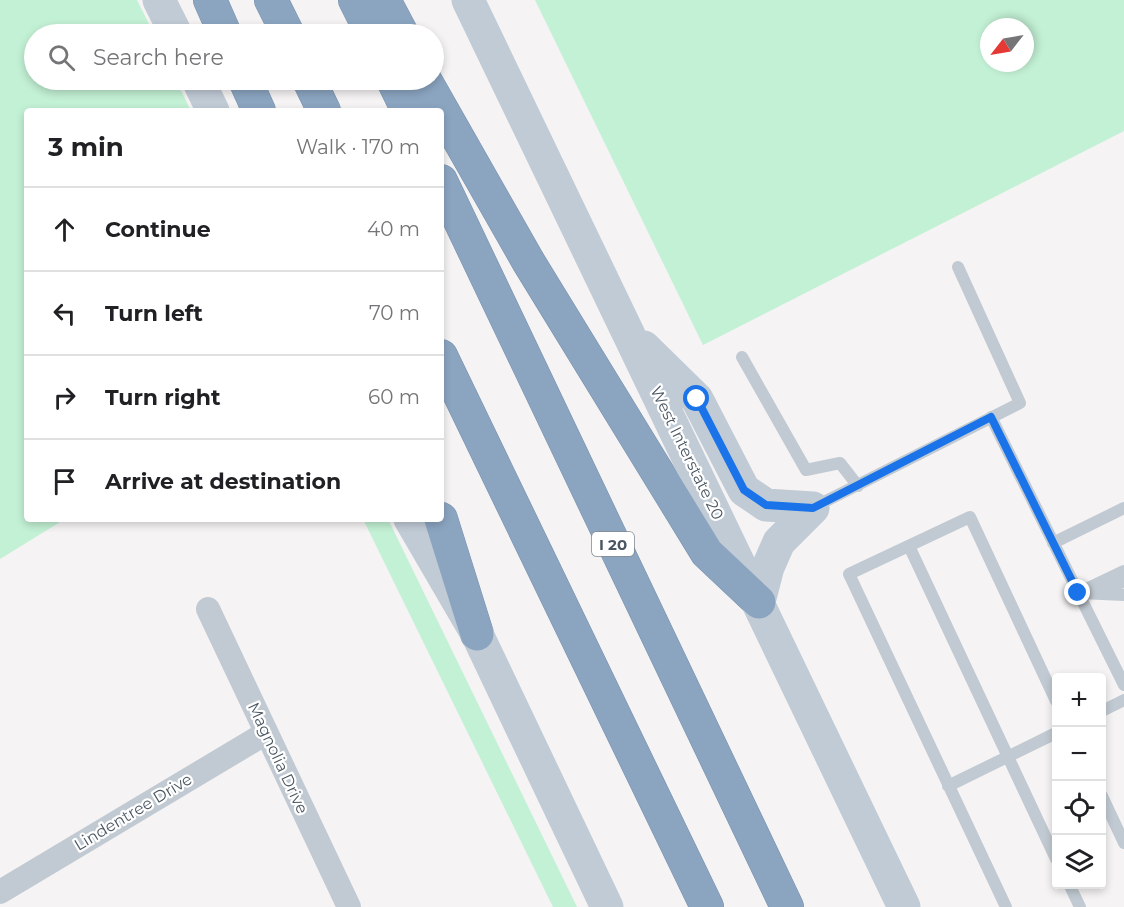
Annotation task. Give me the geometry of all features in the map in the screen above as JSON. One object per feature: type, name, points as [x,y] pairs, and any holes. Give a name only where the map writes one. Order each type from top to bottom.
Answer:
[{"type":"highway","points":[[210,0],[221,24]]},
{"type":"highway","points":[[271,0],[283,24]]},
{"type":"highway","points":[[355,0],[367,24]]},
{"type":"highway","points":[[384,0],[397,24]]},
{"type":"highway","points":[[249,90],[258,108]]},
{"type":"highway","points":[[314,90],[323,108]]},
{"type":"highway","points":[[398,90],[407,108]]},
{"type":"highway","points":[[431,90],[441,108]]},
{"type":"highway","points":[[444,113],[528,261],[707,553],[759,602]]},
{"type":"highway","name":"I 20","points":[[444,187],[786,907]]},
{"type":"highway","points":[[444,362],[707,907]]},
{"type":"highway","points":[[442,522],[477,633]]},
{"type":"main road","points":[[159,0],[171,24]]},
{"type":"main road","name":"West Interstate 20","points":[[468,0],[904,907]]},
{"type":"main road","points":[[203,90],[212,108]]},
{"type":"main road","points":[[628,331],[697,399],[744,490],[766,505],[813,508]]},
{"type":"main road","points":[[759,602],[768,567],[779,543],[813,508]]},
{"type":"main road","points":[[412,522],[477,633],[607,907]]},
{"type":"street","name":"Magnolia Drive","points":[[208,609],[349,907]]},
{"type":"street","name":"Lindentree Drive","points":[[0,892],[266,733]]},
{"type":"lane","points":[[813,508],[1020,402],[958,267]]},
{"type":"lane","points":[[742,357],[806,470],[840,463],[858,486]]},
{"type":"lane","points":[[991,417],[1124,685]]},
{"type":"lane","points":[[1053,543],[1124,508]]},
{"type":"lane","points":[[1006,907],[849,574],[970,517],[1052,692]]},
{"type":"lane","points":[[909,546],[1052,850]]},
{"type":"lane","points":[[1078,593],[1124,571]]},
{"type":"lane","points":[[1078,593],[1124,582]]},
{"type":"lane","points":[[1078,593],[1124,592]]},
{"type":"lane","points":[[1106,709],[1124,700]]},
{"type":"lane","points":[[948,786],[1052,735]]},
{"type":"lane","points":[[1106,806],[1124,843]]},
{"type":"lane","points":[[1071,889],[1080,907]]},
{"type":"green space","points":[[0,0],[137,0],[149,24],[24,24],[24,90],[181,90],[190,108],[24,108],[24,522],[60,522],[0,559]]},
{"type":"green space","points":[[535,0],[1124,0],[1124,131],[703,345]]},
{"type":"green space","points":[[364,522],[389,522],[577,907],[553,907]]},
{"type":"route","points":[[697,399],[744,490],[766,505],[813,508],[991,417],[1078,593]]}]
